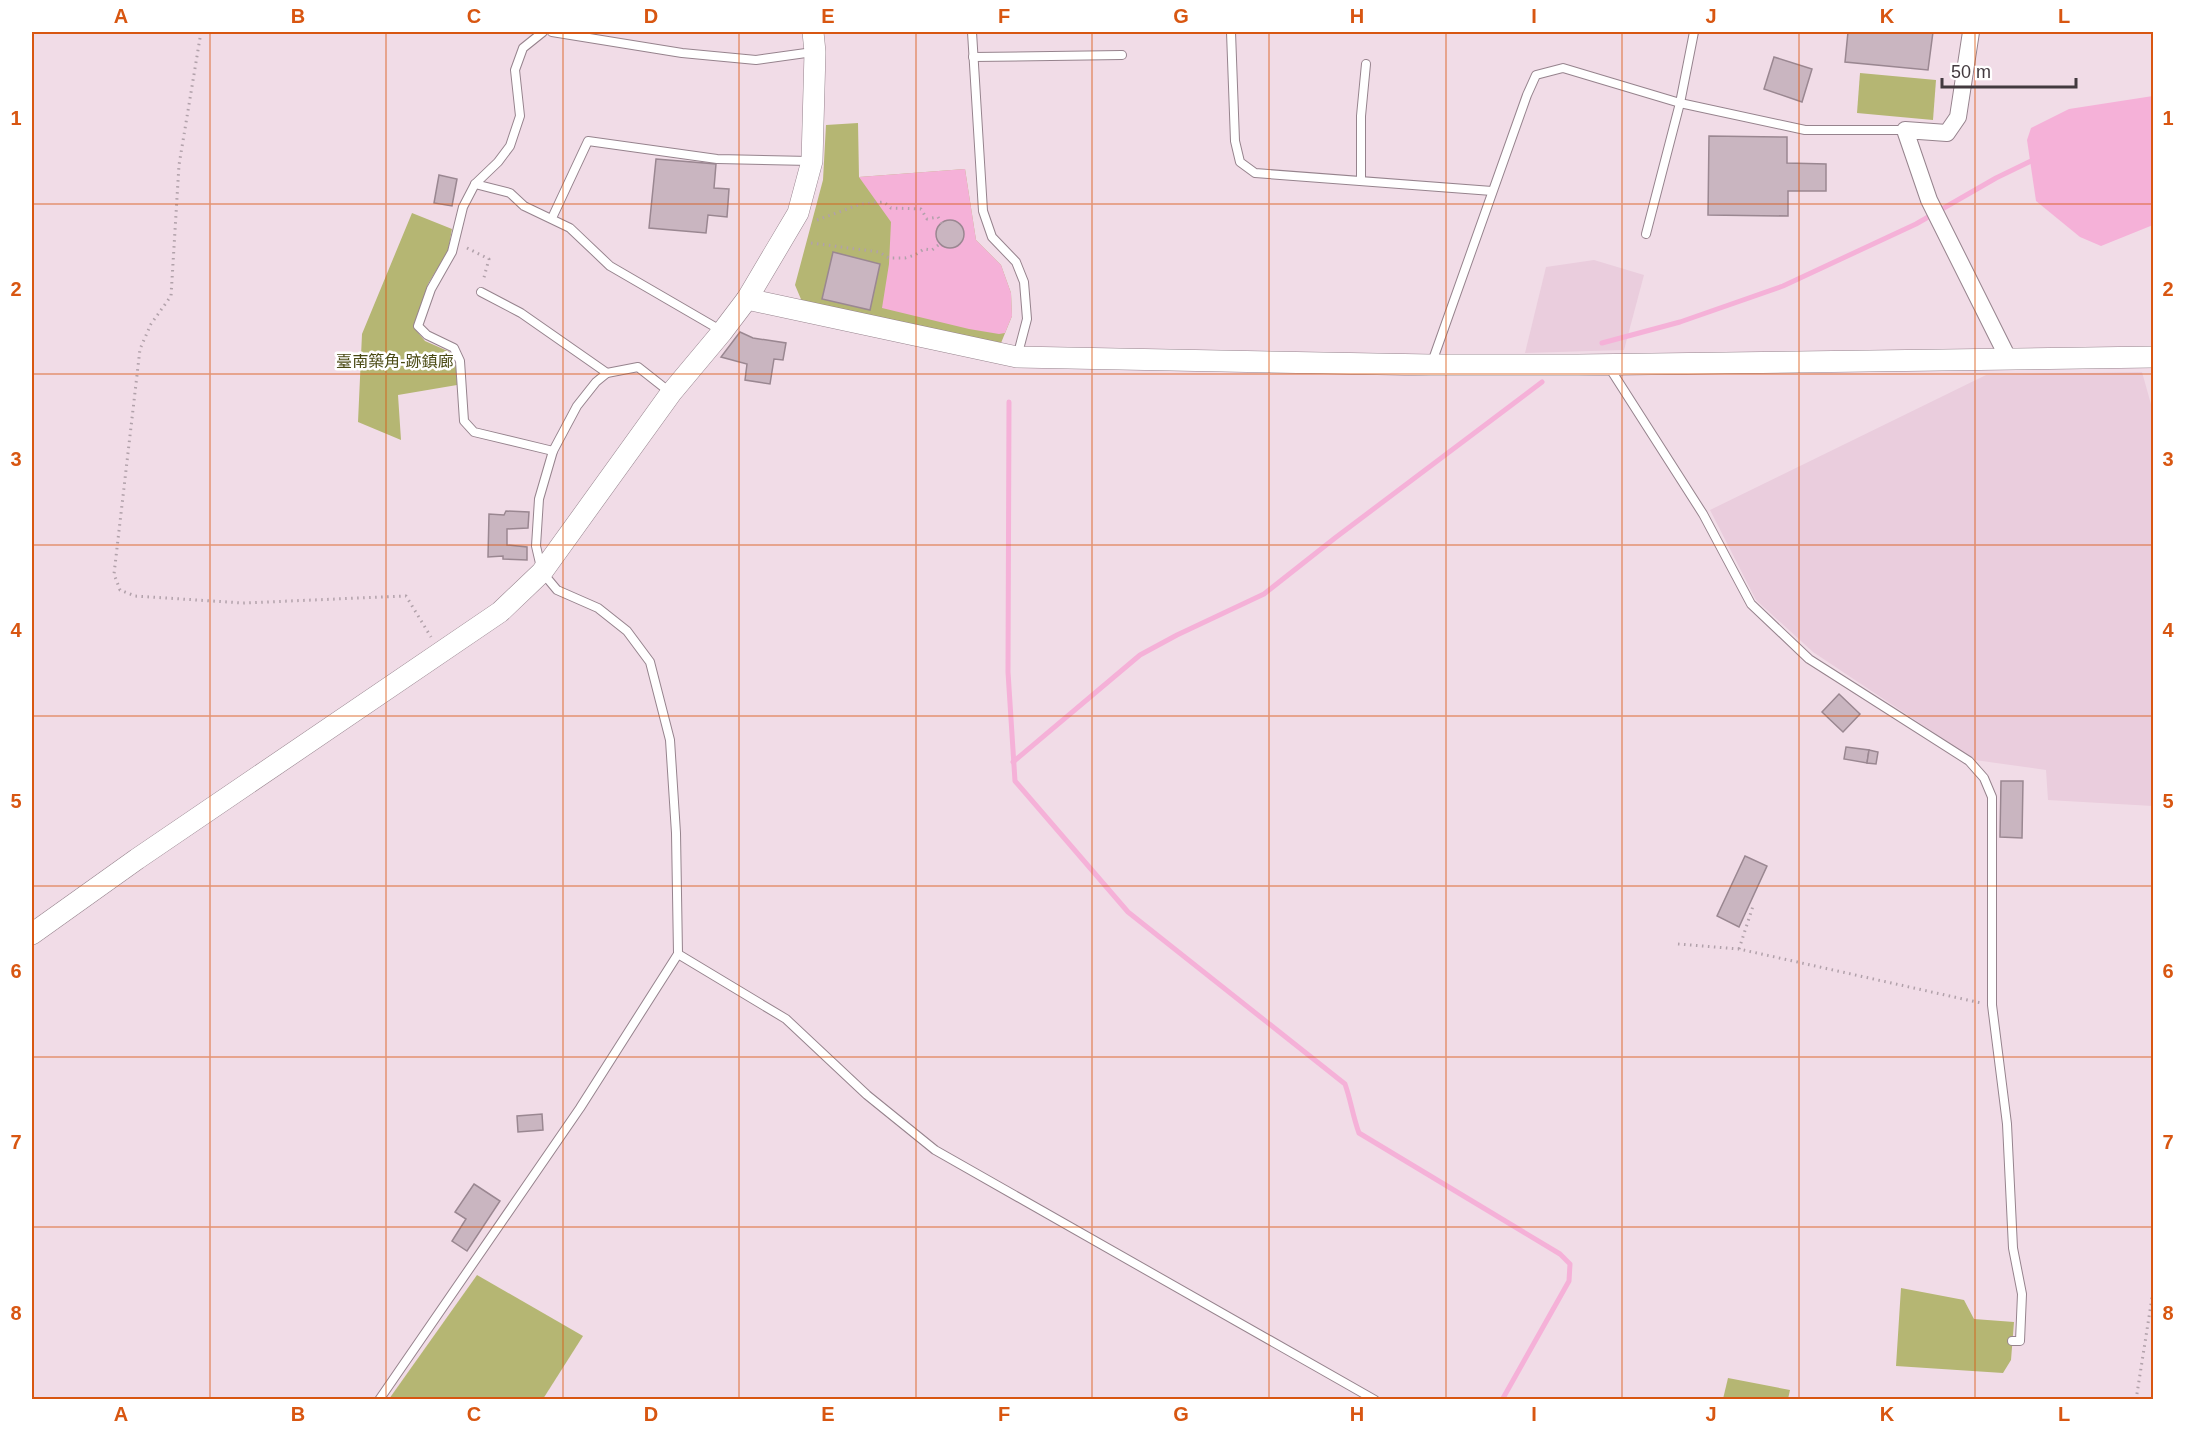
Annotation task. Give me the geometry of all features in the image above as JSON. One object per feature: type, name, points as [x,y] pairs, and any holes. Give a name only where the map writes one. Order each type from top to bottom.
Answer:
[{"type":"street","points":[[1971,32],[1958,117],[1947,133],[1905,130],[1929,200],[2009,360]]},
{"type":"street","points":[[32,934],[147,852],[500,612],[542,572],[671,393],[723,332],[747,298],[798,213],[812,161],[814,42]]},
{"type":"street","points":[[747,298],[1017,357],[1431,365],[2154,357]]},
{"type":"lane","points":[[543,32],[523,48],[515,70],[520,116],[510,147],[475,184],[463,207],[452,252],[431,289],[418,326],[427,335],[454,348],[460,361],[464,421],[474,432],[553,451]]},
{"type":"lane","points":[[552,32],[682,53],[756,60],[814,42]]},
{"type":"lane","points":[[972,32],[983,211],[992,237],[1016,262],[1024,282],[1027,319],[1017,357]]},
{"type":"lane","points":[[1231,32],[1235,141],[1240,162],[1255,173],[1492,191]]},
{"type":"lane","points":[[1646,234],[1680,103],[1694,32]]},
{"type":"lane","points":[[973,57],[1122,55]]},
{"type":"lane","points":[[1361,181],[1361,116],[1366,64]]},
{"type":"lane","points":[[1431,365],[1492,191],[1536,75],[1563,68],[1680,103],[1805,130],[1905,130]]},
{"type":"lane","points":[[552,218],[588,141],[717,159],[812,161]]},
{"type":"lane","points":[[475,184],[510,193],[524,206],[570,228],[610,266],[723,332]]},
{"type":"lane","points":[[481,292],[521,313],[607,373]]},
{"type":"lane","points":[[1608,364],[1703,514],[1751,604],[1809,659],[1969,761],[1984,778],[1992,797],[1992,1005],[2007,1124],[2013,1248],[2022,1294],[2020,1341],[2012,1341]]},
{"type":"lane","points":[[380,1400],[580,1108],[678,954],[676,833],[670,740],[650,662],[627,631],[597,608],[557,590],[542,572],[536,546],[539,499],[553,451],[577,406],[596,382],[607,373],[638,368],[671,393]]},
{"type":"lane","points":[[678,954],[786,1019],[867,1095],[935,1150],[1375,1400]]},
{"type":"path","points":[[201,32],[179,165],[171,296],[151,324],[141,349],[135,384],[114,574],[120,590],[135,596],[243,603],[406,596],[440,652]]},
{"type":"path","points":[[817,220],[861,204],[884,202],[891,208],[921,209],[927,219],[938,218],[942,224]]},
{"type":"path","points":[[454,242],[489,259],[481,292]]},
{"type":"path","points":[[811,243],[879,252],[890,258],[904,258],[924,249],[932,250],[940,243]]},
{"type":"path","points":[[1739,949],[1753,906]]},
{"type":"path","points":[[1678,944],[1739,949],[1992,1005]]},
{"type":"path","points":[[2136,1400],[2154,1285]]},
{"type":"shaded area","points":[[2153,96],[2153,225],[2101,246],[2080,237],[2036,201],[2027,140],[2031,128],[2069,109]]},
{"type":"shaded area","points":[[965,169],[976,240],[1001,265],[1011,293],[1012,316],[1005,333],[969,329],[882,308],[889,264],[891,222],[859,177]]},
{"type":"shaded area","points":[[1594,260],[1644,275],[1624,350],[1525,353],[1546,267]]},
{"type":"shaded area","points":[[2142,372],[2154,415],[2153,806],[2048,800],[2046,770],[1975,760],[1813,652],[1756,600],[1710,510],[1986,375]]},
{"type":"green space","points":[[1860,73],[1936,80],[1933,120],[1857,113]]},
{"type":"green space","points":[[858,123],[859,177],[965,169],[976,240],[1001,265],[1011,293],[1012,316],[1001,343],[879,321],[803,304],[795,285],[823,180],[826,125]]},
{"type":"green space","name":"臺南築角-跡鎮廊","points":[[412,213],[452,229],[448,251],[428,284],[415,329],[425,341],[450,352],[456,366],[457,385],[398,395],[401,440],[358,422],[362,334]]},
{"type":"green space","points":[[477,1275],[583,1336],[543,1399],[389,1399]]},
{"type":"green space","points":[[1901,1288],[1964,1300],[1974,1319],[2014,1322],[2011,1360],[2003,1373],[1896,1366]]},
{"type":"green space","points":[[1728,1378],[1790,1390],[1788,1399],[1723,1399]]},
{"type":"building","points":[[1848,32],[1933,32],[1928,70],[1845,62]]},
{"type":"building","points":[[1774,57],[1812,69],[1802,102],[1764,89]]},
{"type":"building","points":[[1709,136],[1787,137],[1787,163],[1826,164],[1826,191],[1788,191],[1788,216],[1708,215]]},
{"type":"building","points":[[656,159],[716,164],[714,188],[729,189],[727,217],[708,215],[706,233],[649,228]]},
{"type":"building","points":[[439,175],[457,179],[452,206],[434,203]]},
{"type":"building","points":[[950,220],[960,224],[964,234],[960,244],[950,248],[940,244],[936,234],[940,224]]},
{"type":"building","points":[[833,252],[880,264],[870,310],[822,299]]},
{"type":"building","points":[[740,332],[753,338],[786,343],[783,360],[774,359],[770,384],[745,380],[747,364],[721,357]]},
{"type":"building","points":[[506,511],[529,512],[528,528],[507,529],[507,545],[527,547],[527,560],[503,559],[503,556],[488,557],[489,514],[504,515]]},
{"type":"building","points":[[1839,694],[1860,714],[1843,732],[1822,712]]},
{"type":"building","points":[[1846,747],[1869,750],[1867,763],[1844,759]]},
{"type":"building","points":[[1869,750],[1878,752],[1876,764],[1867,763]]},
{"type":"building","points":[[2001,781],[2023,781],[2022,838],[2000,837]]},
{"type":"building","points":[[1745,856],[1767,866],[1739,927],[1717,916]]},
{"type":"building","points":[[542,1114],[543,1130],[518,1132],[517,1116]]},
{"type":"building","points":[[474,1184],[500,1201],[467,1251],[452,1241],[466,1219],[455,1212]]},
{"type":"waterway","points":[[1602,343],[1680,322],[1783,286],[1916,224],[1996,178],[2031,161]]},
{"type":"waterway","points":[[1013,762],[1140,655],[1264,594],[1542,382]]},
{"type":"waterway","points":[[1009,402],[1008,672],[1015,781],[1128,912],[1345,1084],[1359,1133],[1560,1254],[1570,1264],[1569,1281],[1502,1400]]}]
